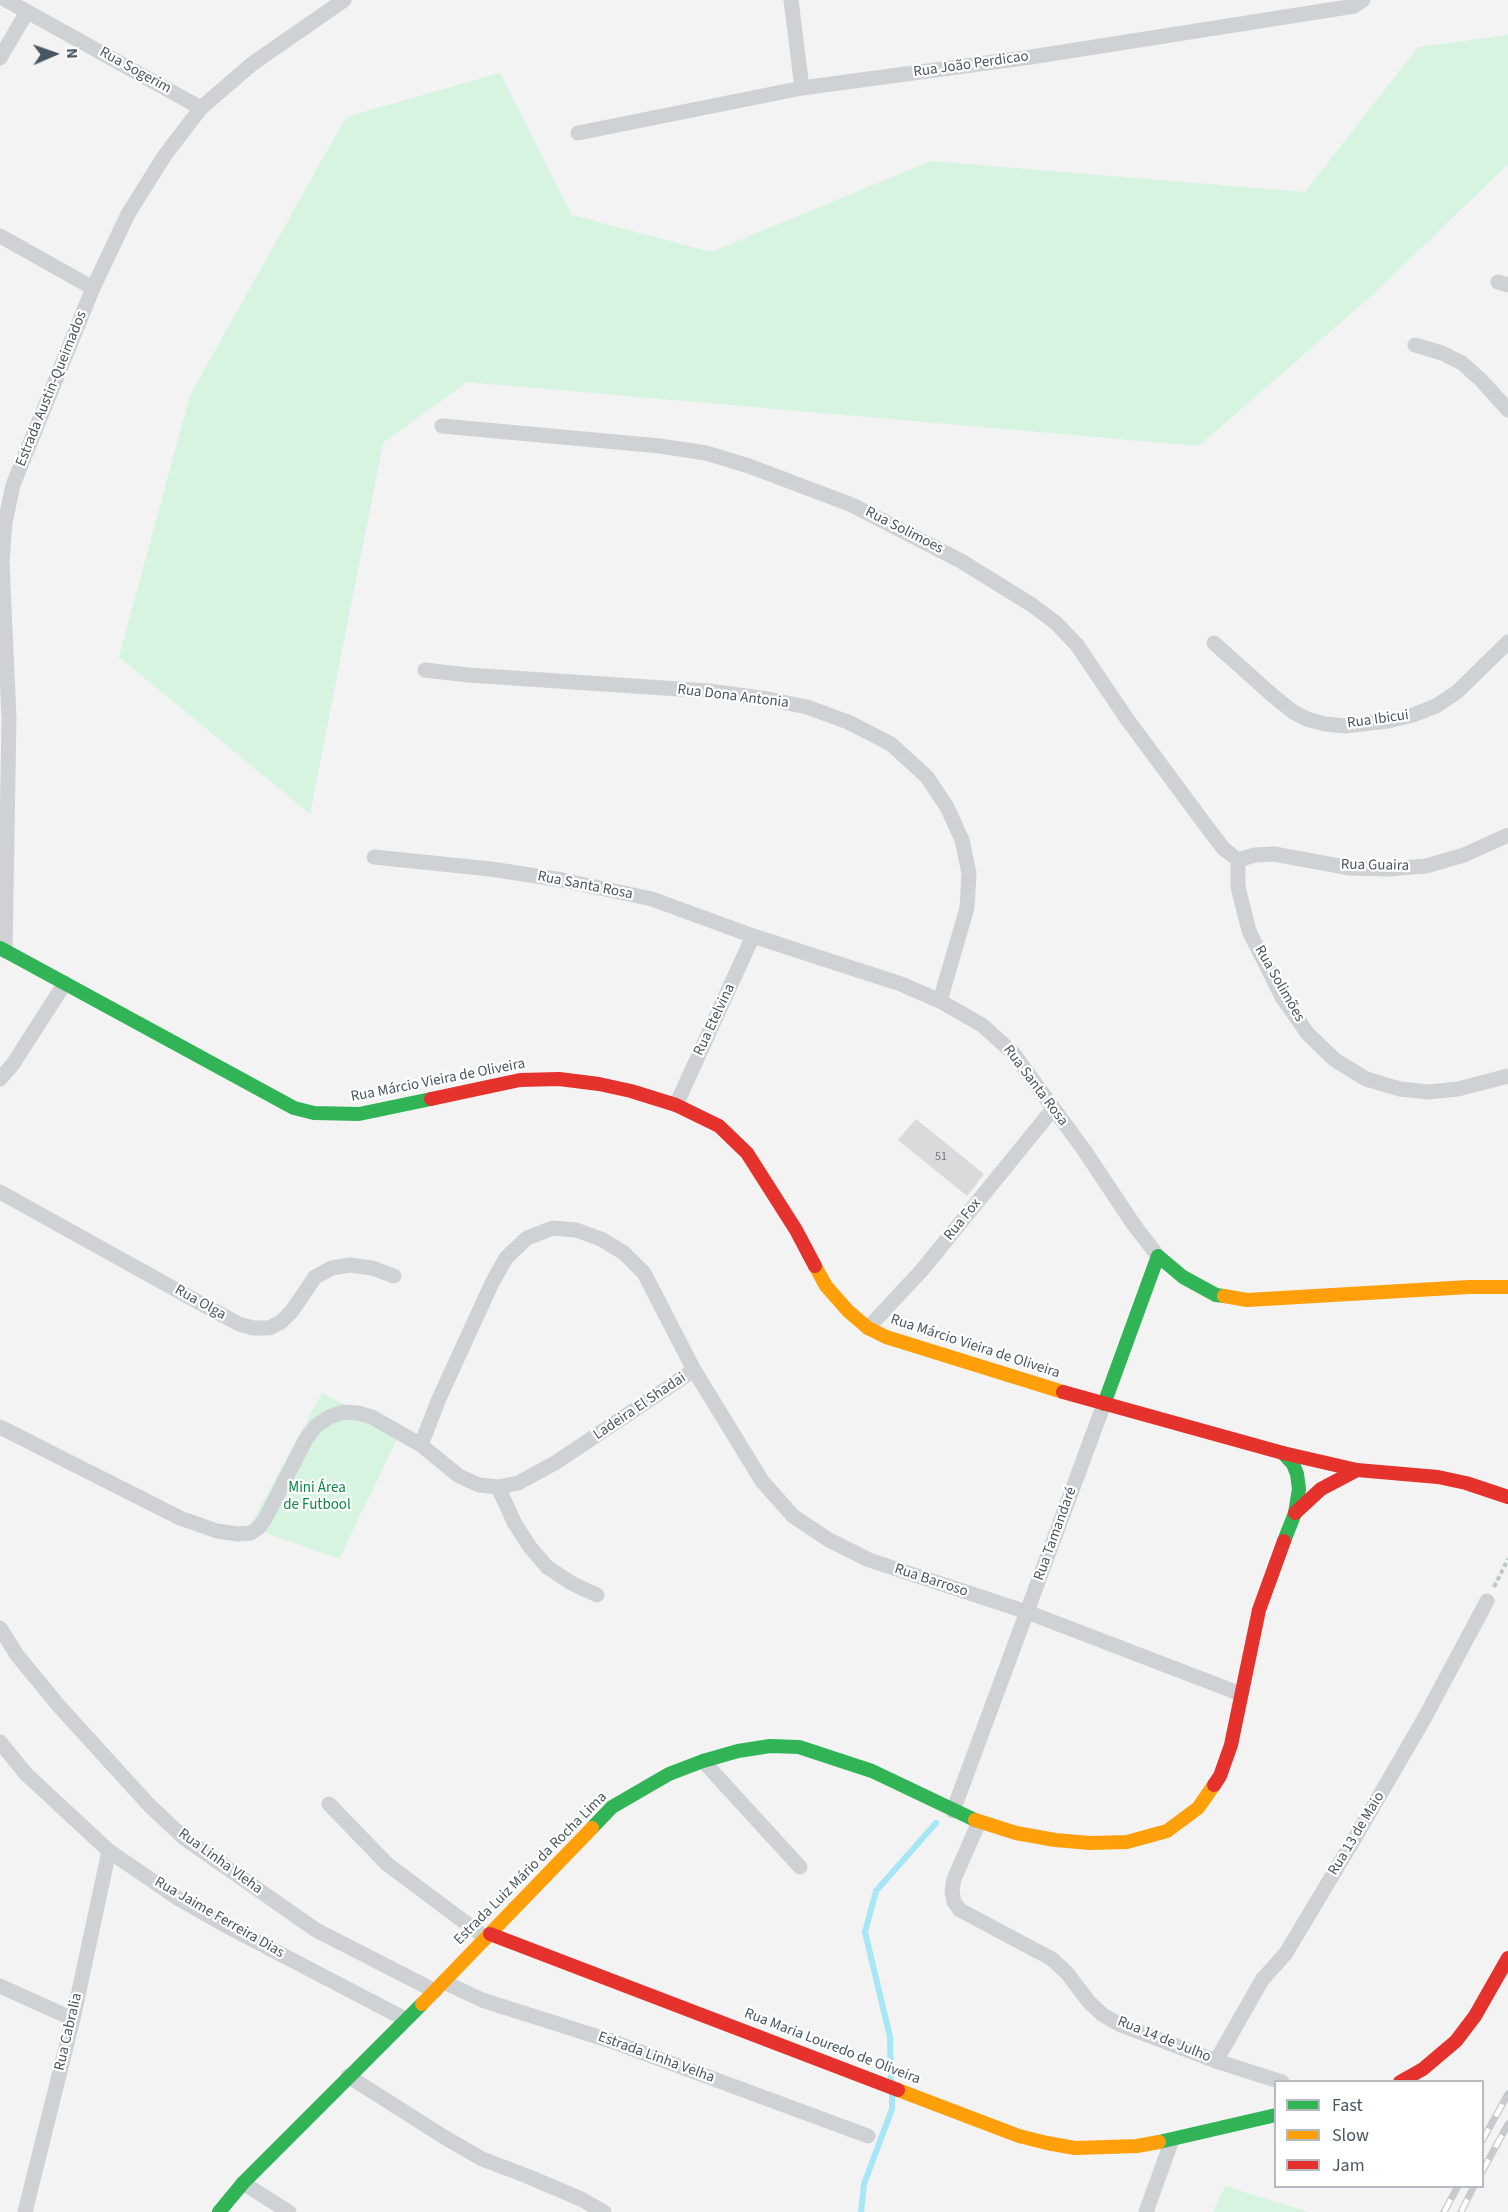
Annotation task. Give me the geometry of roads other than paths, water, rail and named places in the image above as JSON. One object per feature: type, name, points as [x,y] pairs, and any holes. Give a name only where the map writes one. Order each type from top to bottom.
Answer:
[{"type":"main road","name":"Rua Márcio Vieira de Oliveira","points":[[3,950],[294,1108],[314,1113],[359,1114],[520,1080],[559,1079],[631,1091],[676,1105],[719,1126],[747,1153],[796,1230],[826,1286],[848,1311],[868,1328],[908,1346],[1104,1404],[1283,1453],[1357,1470],[1438,1477],[1466,1483],[1508,1497]]},
{"type":"main road","name":"Rua Santa Rosa","points":[[1158,1256],[1183,1277],[1216,1295],[1247,1300],[1469,1287],[1508,1287]]},
{"type":"main road","name":"Rua Tamandaré","points":[[1104,1404],[1158,1256]]},
{"type":"main road","name":"Estrada Luiz Mário da Rocha Lima","points":[[219,2212],[243,2182],[440,1986],[612,1807],[645,1786],[703,1761],[738,1751],[770,1746],[799,1747],[872,1771],[980,1822],[1026,1835],[1090,1843],[1127,1842],[1167,1831],[1198,1808],[1220,1776],[1231,1745],[1259,1610],[1295,1513],[1299,1489],[1297,1474],[1293,1464],[1283,1453]]},
{"type":"main road","name":"Estrada Luiz Mário da Rocha Lima","points":[[1295,1513],[1321,1489],[1357,1470]]},
{"type":"main road","name":"Rua Maria Louredo de Oliveira","points":[[488,1936],[1019,2136],[1047,2144],[1075,2148],[1137,2146],[1172,2140],[1274,2115]]},
{"type":"main road","points":[[1404,2080],[1423,2069],[1456,2041],[1475,2016],[1508,1958]]},
{"type":"street","name":"Rua Sogerim","points":[[6,0],[201,108]]},
{"type":"street","name":"Estrada Austin-Queimados","points":[[3,950],[2,562],[7,481],[128,214],[165,155],[201,108],[252,64],[344,0]]},
{"type":"street","points":[[791,0],[802,88]]},
{"type":"street","name":"Rua João Perdicao","points":[[578,133],[802,88],[1031,57],[1342,9],[1354,6],[1363,0]]},
{"type":"street","points":[[0,58],[27,12]]},
{"type":"street","points":[[0,236],[93,288]]},
{"type":"street","points":[[1415,345],[1442,352],[1462,363],[1508,410]]},
{"type":"street","name":"Rua Solimoes","points":[[442,426],[660,446],[706,453],[749,466],[852,505],[962,561],[1032,605],[1056,623],[1077,645],[1127,719],[1210,831],[1223,848],[1238,860]]},
{"type":"street","name":"Rua Ibicui","points":[[1214,643],[1293,712],[1325,724],[1345,726],[1388,721],[1436,706],[1457,692],[1508,642]]},
{"type":"street","name":"Rua Dona Antonia","points":[[425,670],[468,675],[709,691],[768,699],[807,707],[848,722],[891,744],[927,777],[947,807],[962,840],[969,873],[966,908],[940,1001]]},
{"type":"street","name":"Rua Guaira","points":[[1238,860],[1255,855],[1274,854],[1350,868],[1417,867],[1464,855],[1508,835]]},
{"type":"street","name":"Rua Santa Rosa","points":[[374,857],[491,869],[562,880],[652,899],[753,936],[902,984],[940,1001],[982,1025],[1013,1053],[1158,1256]]},
{"type":"street","name":"Rua Solimões","points":[[1238,860],[1238,887],[1249,931],[1282,997],[1308,1034],[1335,1060],[1366,1079],[1400,1089],[1428,1092],[1486,1084],[1508,1076]]},
{"type":"street","name":"Rua Etelvina","points":[[676,1105],[753,936]]},
{"type":"street","points":[[0,1079],[13,1064],[65,983]]},
{"type":"street","name":"Rua Fox","points":[[868,1328],[922,1270],[1053,1109]]},
{"type":"street","name":"Rua Olga","points":[[0,1192],[199,1303],[239,1324],[253,1328],[268,1328],[281,1322],[292,1311],[315,1277],[332,1268],[350,1265],[372,1268],[394,1276]]},
{"type":"street","name":"Ladeira El Shadai","points":[[553,1228],[576,1230],[601,1239],[624,1253],[638,1266],[694,1370],[555,1463],[518,1484],[498,1487],[479,1485],[459,1476],[422,1445],[438,1401],[506,1258],[527,1238],[553,1228]]},
{"type":"street","name":"Rua Barroso","points":[[694,1370],[762,1481],[793,1516],[829,1540],[869,1560],[1027,1612],[1241,1694]]},
{"type":"street","name":"Rua Tamandaré","points":[[953,1811],[1104,1404]]},
{"type":"street","points":[[0,1427],[180,1518],[217,1531],[238,1534],[250,1533],[259,1527],[306,1438],[316,1426],[329,1417],[343,1412],[358,1413],[422,1445]]},
{"type":"street","points":[[498,1487],[515,1524],[547,1567],[573,1584],[597,1595]]},
{"type":"street","name":"Rua 13 de Maio","points":[[1216,2061],[1262,1980],[1286,1953],[1367,1817],[1424,1719],[1488,1601]]},
{"type":"street","name":"Rua Linha Vleha","points":[[0,1628],[17,1655],[58,1705],[149,1805],[184,1838],[316,1930],[440,1986]]},
{"type":"street","name":"Rua Jaime Ferreira Dias","points":[[0,1742],[26,1774],[109,1851],[179,1899],[405,2019]]},
{"type":"street","points":[[703,1761],[800,1867]]},
{"type":"street","points":[[329,1804],[387,1864],[488,1936]]},
{"type":"street","name":"Rua 14 de Julho","points":[[980,1822],[954,1879],[952,1891],[954,1902],[960,1910],[1052,1959],[1089,2002],[1103,2015],[1121,2025],[1216,2061],[1276,2080]]},
{"type":"street","name":"Rua Cabralia","points":[[25,2212],[73,2019],[109,1851]]},
{"type":"street","points":[[0,1986],[73,2019]]},
{"type":"street","name":"Estrada Linha Velha","points":[[440,1986],[611,2041],[868,2136]]},
{"type":"street","points":[[348,2076],[482,2159],[581,2199],[604,2212]]},
{"type":"street","points":[[1146,2212],[1172,2140]]},
{"type":"street","points":[[243,2182],[290,2212]]},
{"type":"waterway","points":[[891,2082],[890,2037],[865,1932],[876,1891],[936,1823]]},
{"type":"waterway","points":[[861,2212],[864,2184],[892,2109],[892,2092]]},
{"type":"railway","points":[[1484,2137],[1508,2094]]},
{"type":"railway","points":[[1484,2168],[1508,2124]]},
{"type":"railway","points":[[1444,2212],[1457,2188]]},
{"type":"railway","points":[[1461,2212],[1473,2188]]},
{"type":"park label","name":"Mini Área de Futbool","points":[[317,1498]]}]
